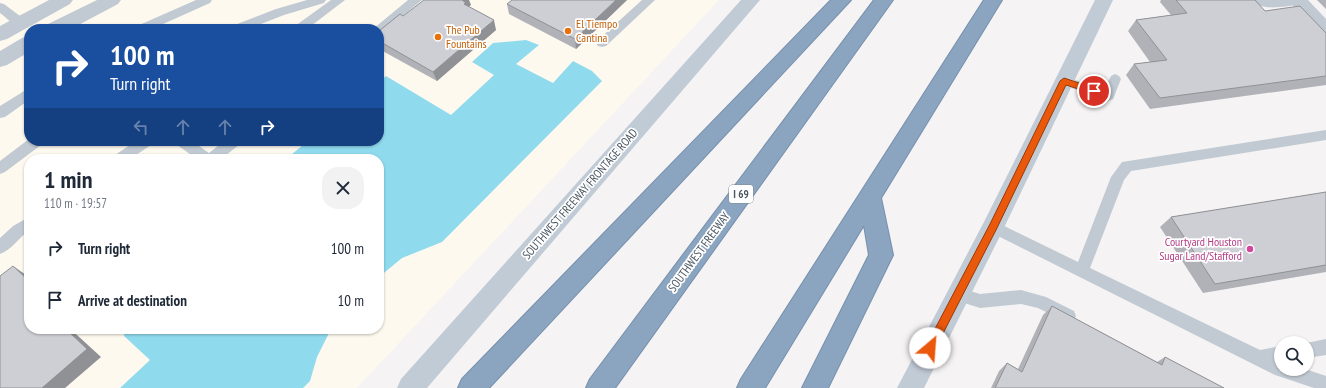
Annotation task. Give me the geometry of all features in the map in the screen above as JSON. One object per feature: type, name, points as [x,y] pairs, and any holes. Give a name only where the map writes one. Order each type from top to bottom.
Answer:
[{"type":"highway","points":[[471,388],[842,0]]},
{"type":"highway","name":"SOUTHWEST FREEWAY","points":[[599,388],[884,0]]},
{"type":"highway","points":[[750,388],[993,0]]},
{"type":"highway","points":[[815,388],[881,255],[870,197]]},
{"type":"main road","name":"SOUTHWEST FREEWAY FRONTAGE ROAD","points":[[410,388],[751,0]]},
{"type":"main road","points":[[910,388],[957,294],[993,227],[1104,0]]},
{"type":"street","points":[[28,24],[64,0]]},
{"type":"street","points":[[65,24],[112,0]]},
{"type":"street","points":[[1297,0],[1326,31]]},
{"type":"street","points":[[0,34],[24,26]]},
{"type":"street","points":[[0,60],[24,46]]},
{"type":"lane","points":[[152,24],[206,0]]},
{"type":"lane","points":[[249,24],[280,12],[320,0]]},
{"type":"lane","points":[[306,24],[339,0]]},
{"type":"lane","points":[[384,25],[416,0]]},
{"type":"lane","points":[[602,43],[649,0]]},
{"type":"lane","points":[[1259,0],[1265,3],[1297,0]]},
{"type":"lane","points":[[0,7],[24,25]]},
{"type":"lane","points":[[1064,81],[1108,96],[1115,79]]},
{"type":"lane","points":[[0,113],[24,96]]},
{"type":"lane","points":[[1082,270],[1118,176],[1127,166],[1326,135]]},
{"type":"lane","points":[[0,168],[29,146]]},
{"type":"lane","points":[[127,154],[139,146]]},
{"type":"lane","points":[[189,146],[200,154]]},
{"type":"lane","points":[[217,154],[228,146]]},
{"type":"lane","points":[[0,248],[18,230],[24,226]]},
{"type":"lane","points":[[993,227],[1274,366]]},
{"type":"lane","points":[[957,294],[980,301],[1021,297],[1041,302],[1082,324]]},
{"type":"lane","points":[[1314,349],[1326,347]]},
{"type":"lane","points":[[1259,358],[1274,355]]},
{"type":"lane","points":[[1302,376],[1326,384]]},
{"type":"shaded area","points":[[0,0],[719,0],[357,388],[0,388]]},
{"type":"water","points":[[526,40],[539,45],[516,64],[553,83],[573,61],[592,71],[602,81],[442,242],[402,258],[384,273],[384,154],[292,154],[302,146],[384,146],[384,78],[386,76],[451,115],[494,75],[472,62],[493,43]]},
{"type":"water","points":[[124,334],[328,334],[317,357],[310,381],[303,388],[120,388],[150,360],[124,336]]},
{"type":"building","name":"The Pub Fountains","points":[[424,0],[462,0],[466,3],[464,4],[494,20],[433,72],[384,44],[384,27],[400,14],[403,16]]},
{"type":"building","name":"El Tiempo Cantina","points":[[512,0],[616,0],[575,39],[507,4]]},
{"type":"building","points":[[1176,0],[1255,0],[1265,11],[1300,6],[1326,33],[1326,76],[1160,98],[1134,64],[1167,60],[1136,20],[1187,13]]},
{"type":"building","name":"Courtyard Houston Sugar Land/Stafford","points":[[1326,192],[1326,265],[1215,284],[1171,217]]},
{"type":"building","points":[[13,266],[24,276],[24,334],[71,334],[87,349],[42,388],[0,388],[0,276]]},
{"type":"building","points":[[1052,306],[1162,365],[1165,357],[1224,388],[995,388],[1007,363],[1022,372]]},
{"type":"place","name":"El Tiempo Cantina","points":[[568,31]]},
{"type":"place","name":"The Pub Fountains","points":[[438,37]]},
{"type":"place","name":"Courtyard Houston Sugar Land/Stafford","points":[[1250,249]]},
{"type":"route","points":[[930,348],[993,227],[1064,81],[1094,91]]}]
